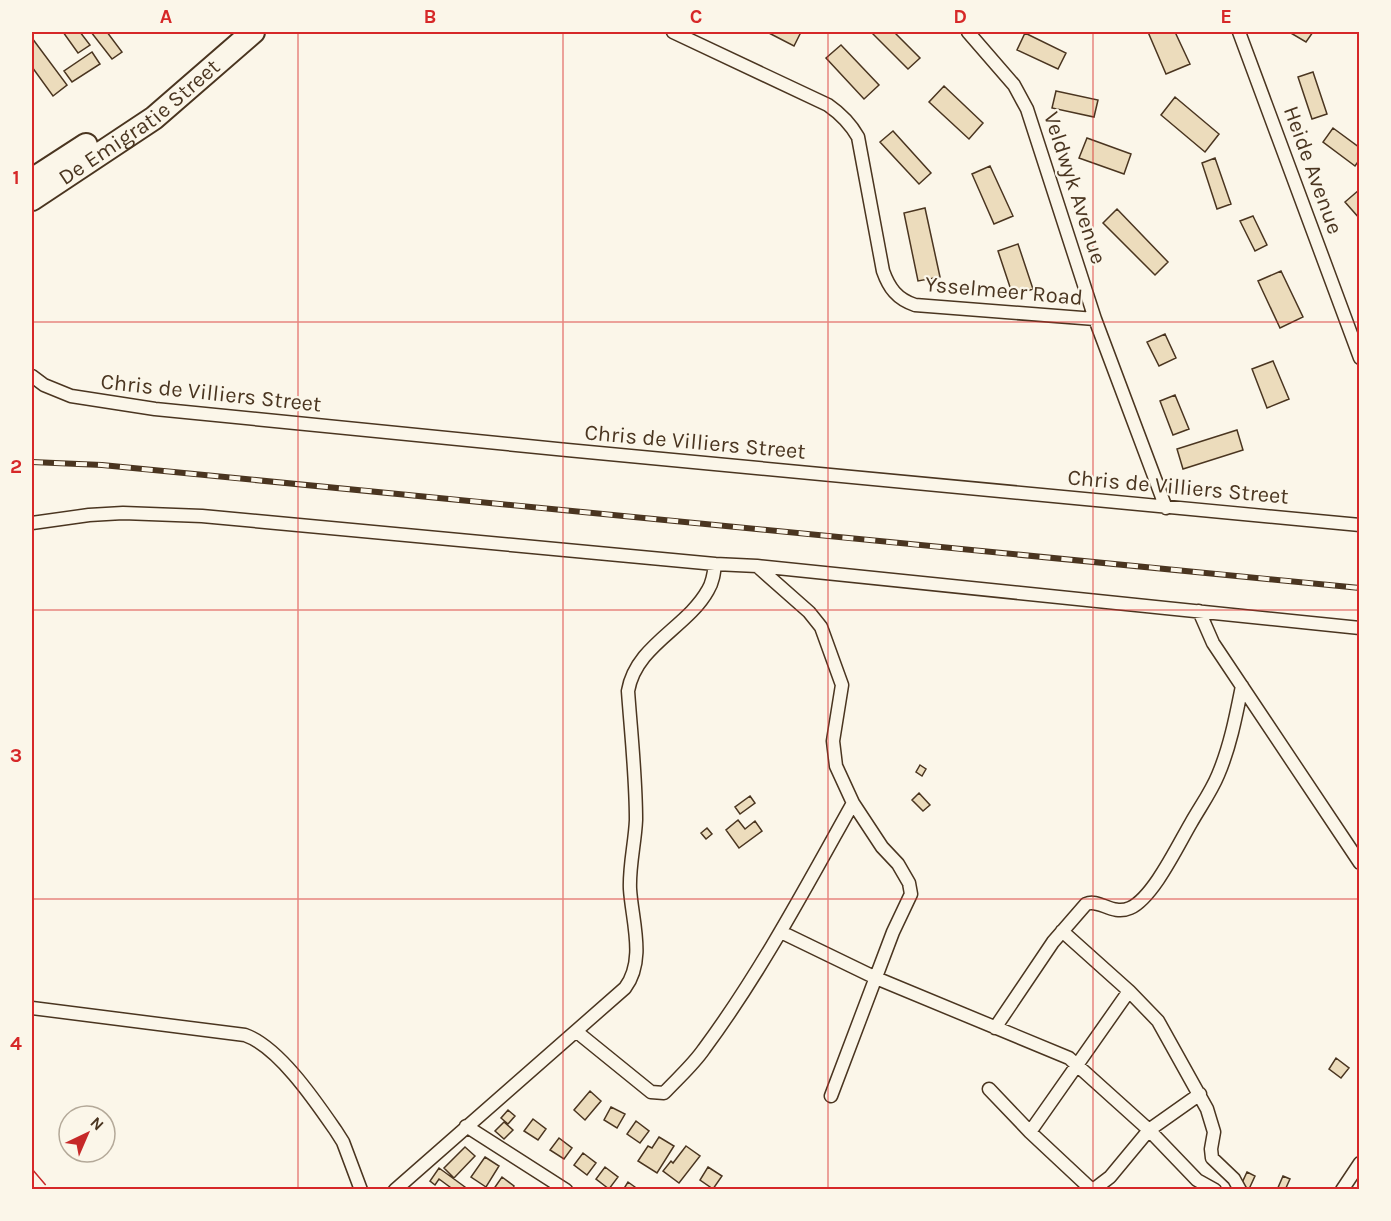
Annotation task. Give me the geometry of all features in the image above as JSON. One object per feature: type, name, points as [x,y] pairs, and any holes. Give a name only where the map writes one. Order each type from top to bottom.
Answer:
[{"type":"highway","name":"De Emigratie Street","points":[[32,180],[248,36]]},
{"type":"highway","name":"De Emigratie Street","points":[[32,199],[154,118],[248,36]]},
{"type":"street","name":"Ysselmeer Road","points":[[673,32],[828,105],[851,125],[858,137],[883,271],[888,283],[899,298],[915,305],[1095,320]]},
{"type":"street","name":"Veldwyk Avenue","points":[[968,32],[998,65],[1023,98],[1095,320],[1166,508]]},
{"type":"street","name":"Heide Avenue","points":[[1239,32],[1359,358]]},
{"type":"street","name":"Chris de Villiers Street","points":[[32,376],[45,385],[71,396],[134,406],[567,450],[1359,525]]},
{"type":"street","points":[[32,523],[123,513],[202,516],[757,566],[1359,628]]},
{"type":"street","points":[[395,1190],[577,1032],[625,988],[635,972],[635,928],[630,888],[636,810],[628,691],[633,673],[649,652],[703,598],[712,579],[715,564]]},
{"type":"street","points":[[757,566],[809,612],[821,627],[842,685],[832,741],[836,766],[853,803],[882,847],[898,864],[909,883],[911,894],[893,932],[831,1096]]},
{"type":"street","points":[[1199,611],[1213,643],[1359,863]]},
{"type":"street","points":[[995,1028],[1062,931],[1088,902],[1112,910],[1126,910],[1137,904],[1148,892],[1175,853],[1218,776],[1230,739],[1242,686]]},
{"type":"street","points":[[577,1032],[651,1092],[664,1093],[703,1051],[781,932],[853,803]]},
{"type":"street","points":[[1062,931],[1158,1020],[1200,1094],[1213,1126],[1212,1158],[1234,1179],[1240,1190]]},
{"type":"street","points":[[781,932],[876,978],[1060,1053],[1077,1064],[1149,1130],[1197,1180],[1215,1190]]},
{"type":"street","points":[[1030,1132],[1129,991]]},
{"type":"street","points":[[32,1008],[254,1038],[280,1059],[328,1119],[343,1142],[361,1190]]},
{"type":"street","points":[[989,1089],[1030,1132],[1092,1190],[1110,1177],[1149,1130],[1200,1094]]},
{"type":"street","points":[[466,1126],[566,1190]]},
{"type":"street","points":[[1342,1190],[1359,1163]]},
{"type":"building","points":[[63,32],[80,32],[90,45],[78,53]]},
{"type":"building","points":[[91,32],[107,32],[122,52],[112,59]]},
{"type":"building","points":[[767,32],[801,32],[794,46]]},
{"type":"building","points":[[894,32],[920,58],[908,69],[872,33]]},
{"type":"building","points":[[1148,32],[1175,32],[1190,64],[1166,74]]},
{"type":"building","points":[[1289,32],[1313,32],[1306,42]]},
{"type":"building","points":[[1025,33],[1066,53],[1058,69],[1017,50]]},
{"type":"building","points":[[32,38],[67,85],[53,96],[32,67]]},
{"type":"building","points":[[841,45],[879,85],[864,99],[826,58]]},
{"type":"building","points":[[92,52],[100,64],[72,82],[64,71]]},
{"type":"building","points":[[1313,72],[1327,114],[1312,119],[1298,77]]},
{"type":"building","points":[[944,86],[983,123],[969,139],[929,102]]},
{"type":"building","points":[[1056,91],[1098,100],[1094,117],[1052,108]]},
{"type":"building","points":[[1175,97],[1219,134],[1205,152],[1161,115]]},
{"type":"building","points":[[1333,128],[1360,148],[1360,159],[1355,166],[1323,142]]},
{"type":"building","points":[[893,131],[931,173],[919,184],[880,142]]},
{"type":"building","points":[[1087,138],[1131,154],[1124,174],[1079,158]]},
{"type":"building","points":[[1215,158],[1231,204],[1217,209],[1202,163]]},
{"type":"building","points":[[990,166],[1013,216],[994,224],[972,174]]},
{"type":"building","points":[[1360,191],[1360,219],[1345,202]]},
{"type":"building","points":[[925,208],[940,277],[918,281],[904,213]]},
{"type":"building","points":[[1117,209],[1168,262],[1155,275],[1103,223]]},
{"type":"building","points":[[1253,216],[1267,245],[1255,251],[1240,221]]},
{"type":"building","points":[[1018,244],[1033,289],[1013,296],[998,251]]},
{"type":"building","points":[[1281,271],[1303,317],[1280,328],[1258,281]]},
{"type":"building","points":[[1165,334],[1176,358],[1159,366],[1147,342]]},
{"type":"building","points":[[1273,361],[1289,399],[1267,408],[1252,369]]},
{"type":"building","points":[[1175,395],[1189,429],[1173,435],[1160,401]]},
{"type":"building","points":[[1237,430],[1243,450],[1183,469],[1177,449]]},
{"type":"building","points":[[920,765],[926,769],[922,776],[916,772]]},
{"type":"building","points":[[919,793],[930,805],[923,811],[912,800]]},
{"type":"building","points":[[750,796],[755,803],[740,814],[735,807]]},
{"type":"building","points":[[738,820],[745,829],[755,821],[762,831],[739,848],[726,830]]},
{"type":"building","points":[[707,828],[712,834],[706,839],[701,833]]},
{"type":"building","points":[[1336,1058],[1349,1068],[1341,1078],[1329,1069]]},
{"type":"building","points":[[590,1091],[601,1101],[585,1120],[574,1110]]},
{"type":"building","points":[[611,1107],[625,1114],[617,1128],[604,1120]]},
{"type":"building","points":[[508,1110],[515,1116],[508,1124],[501,1118]]},
{"type":"building","points":[[533,1119],[546,1129],[538,1140],[524,1131]]},
{"type":"building","points":[[636,1121],[649,1131],[640,1143],[627,1134]]},
{"type":"building","points":[[504,1122],[513,1130],[504,1139],[495,1131]]},
{"type":"building","points":[[659,1137],[674,1146],[657,1173],[638,1161],[648,1146],[652,1148]]},
{"type":"building","points":[[559,1138],[572,1148],[564,1159],[550,1150]]},
{"type":"building","points":[[686,1146],[700,1156],[679,1183],[663,1171],[671,1161],[673,1163]]},
{"type":"building","points":[[465,1147],[475,1156],[454,1178],[444,1168]]},
{"type":"building","points":[[583,1153],[596,1163],[587,1175],[574,1165]]},
{"type":"building","points":[[485,1157],[499,1166],[486,1187],[471,1177]]},
{"type":"building","points":[[605,1167],[618,1177],[609,1189],[596,1179]]},
{"type":"building","points":[[708,1167],[722,1176],[713,1189],[700,1180]]},
{"type":"building","points":[[439,1168],[469,1190],[454,1190],[439,1179],[435,1185],[430,1181]]},
{"type":"building","points":[[1247,1172],[1255,1176],[1249,1189],[1241,1185]]},
{"type":"building","points":[[1283,1176],[1290,1179],[1285,1190],[1277,1190]]},
{"type":"building","points":[[502,1177],[514,1186],[512,1190],[493,1190]]},
{"type":"building","points":[[628,1182],[639,1190],[623,1190]]},
{"type":"railway","points":[[32,462],[102,465],[1360,588]]},
{"type":"power","points":[[32,1169],[50,1190]]}]
